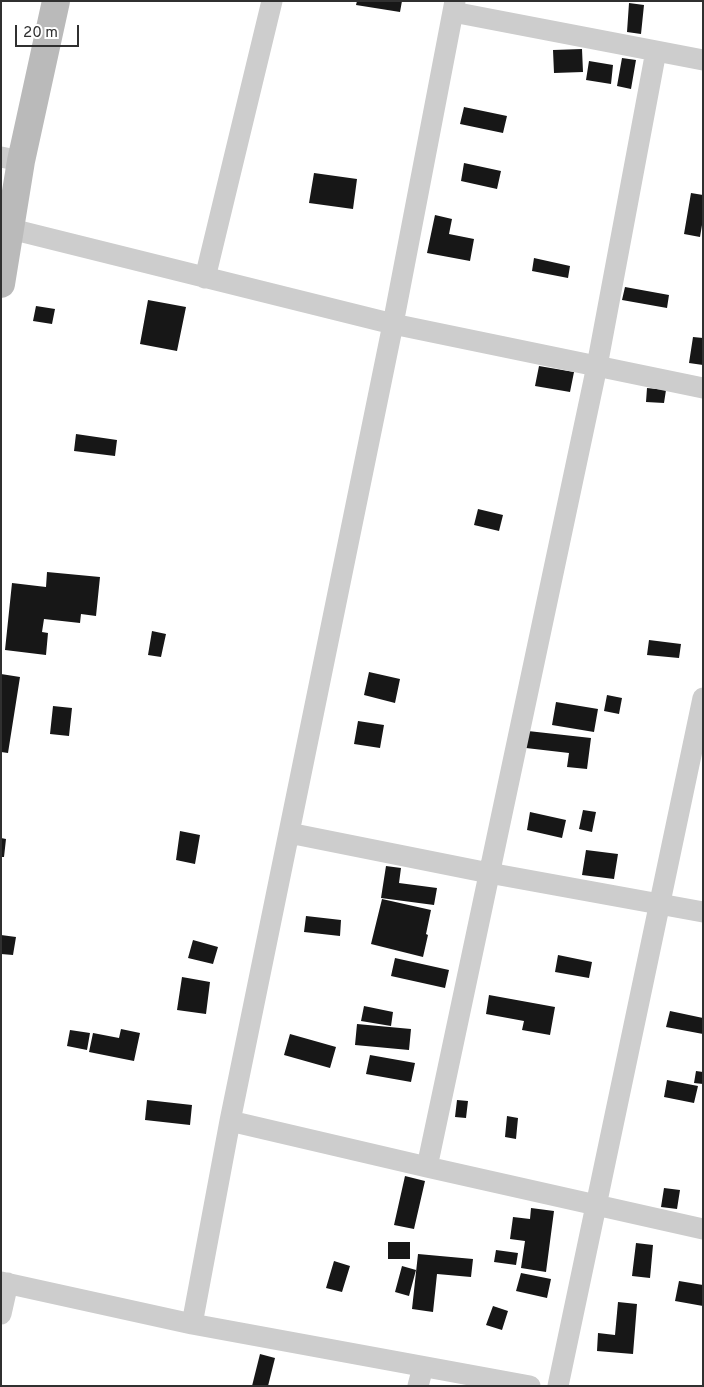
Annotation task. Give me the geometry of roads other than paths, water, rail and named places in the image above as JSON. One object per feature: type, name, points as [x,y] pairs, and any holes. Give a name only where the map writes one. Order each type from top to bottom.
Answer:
[{"type":"main road","points":[[1,282],[11,229],[11,159],[56,1]]},
{"type":"street","points":[[205,278],[272,1]]},
{"type":"street","points":[[192,1324],[230,1121],[393,324],[454,6],[703,60]]},
{"type":"street","points":[[427,1167],[598,366],[656,51]]},
{"type":"street","points":[[11,229],[393,324],[703,388]]},
{"type":"street","points":[[558,1386],[703,698]]},
{"type":"street","points":[[289,833],[489,873],[703,912]]},
{"type":"street","points":[[230,1121],[703,1229]]},
{"type":"street","points":[[1,1314],[4,1282],[420,1376],[530,1386]]}]
